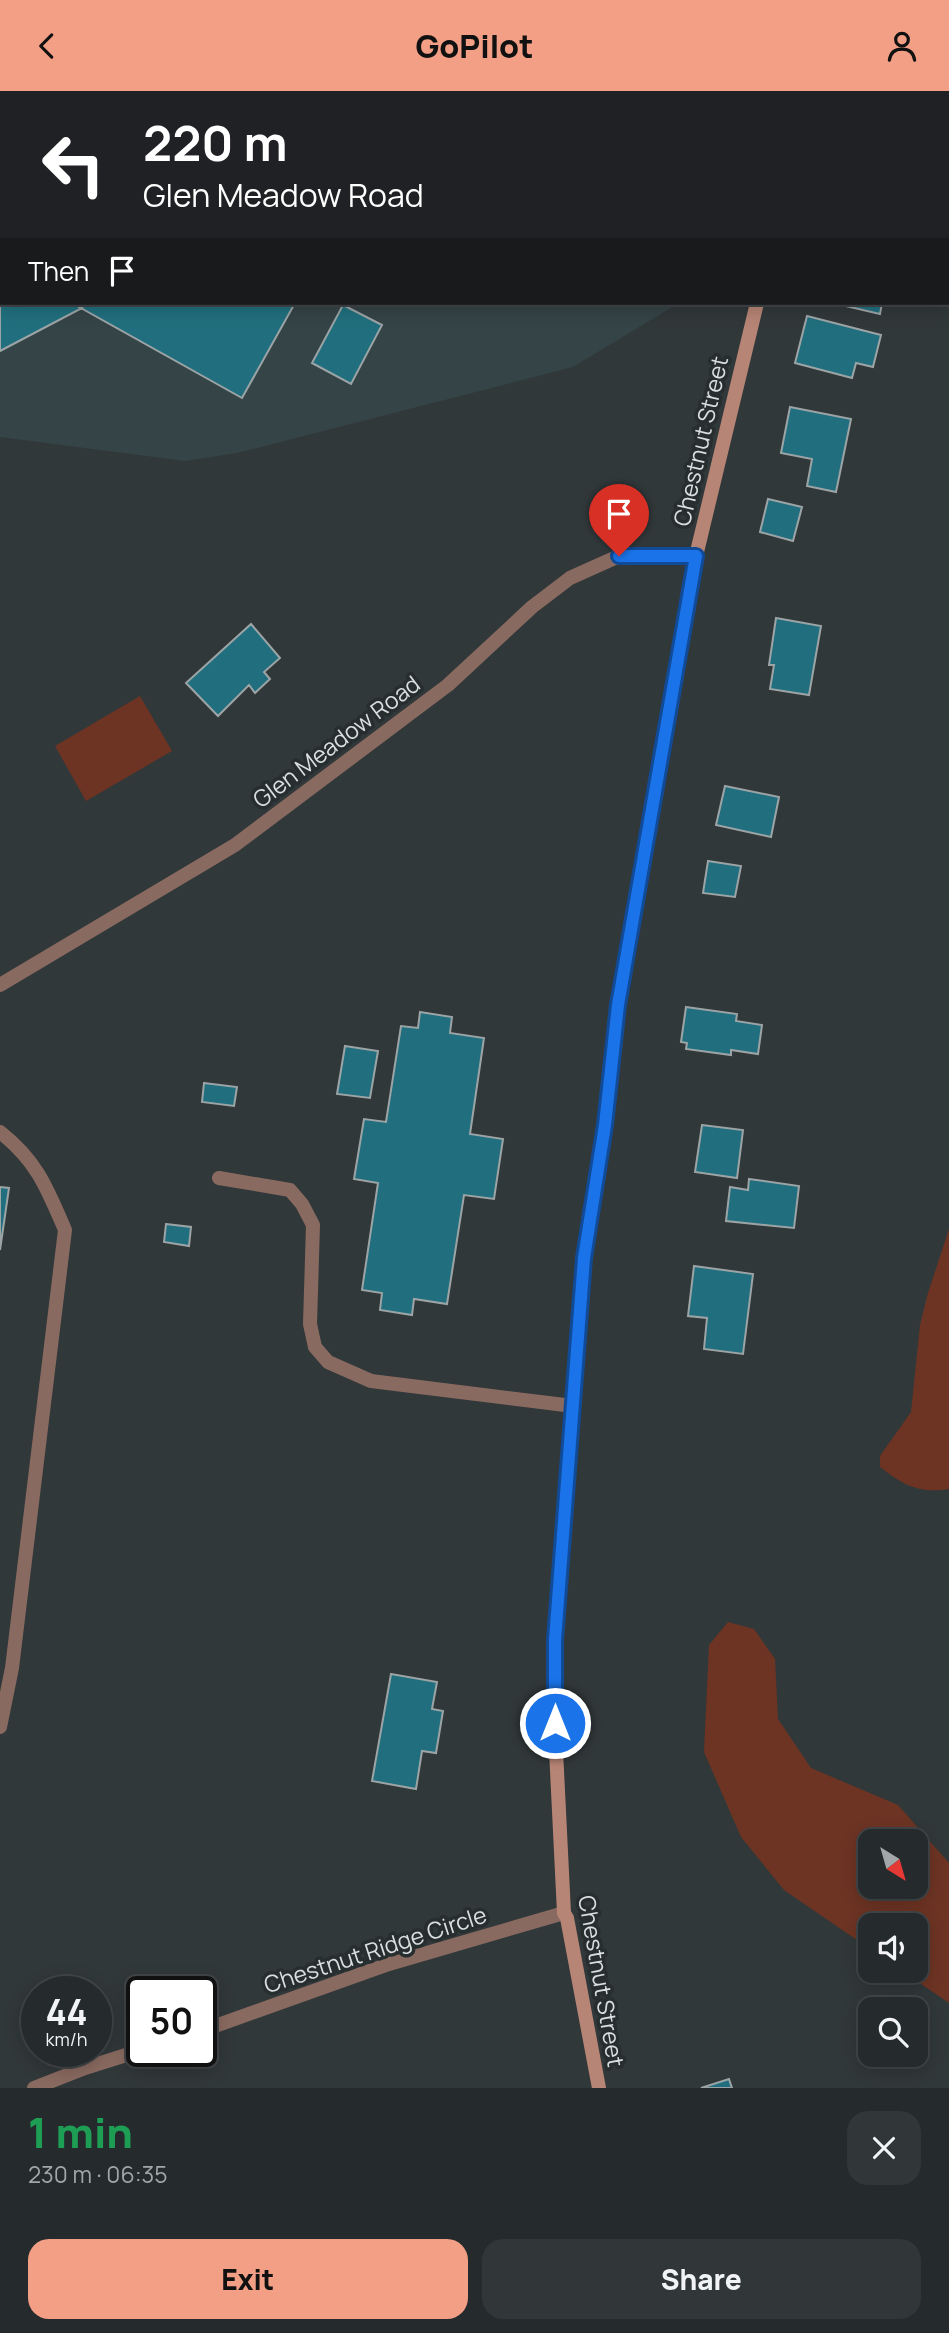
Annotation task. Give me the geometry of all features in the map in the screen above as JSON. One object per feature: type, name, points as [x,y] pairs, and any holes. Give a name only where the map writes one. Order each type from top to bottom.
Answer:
[{"type":"main road","name":"Chestnut Street","points":[[598,2088],[564,1913],[556,1750],[555,1640],[584,1258],[605,1125],[618,1005],[696,556],[757,305]]},
{"type":"street","name":"Glen Meadow Road","points":[[0,985],[235,845],[448,685],[532,607],[570,578],[619,556],[696,556]]},
{"type":"street","points":[[0,1132],[19,1147],[44,1180],[65,1230],[15,1642],[0,1727]]},
{"type":"street","points":[[219,1178],[290,1190],[302,1204],[313,1225],[310,1324],[315,1347],[328,1362],[371,1381],[573,1406]]},
{"type":"street","name":"Chestnut Ridge Circle","points":[[217,2025],[388,1964],[564,1913]]},
{"type":"street","points":[[34,2088],[126,2055]]},
{"type":"shaded area","points":[[0,305],[676,305],[573,367],[237,453],[185,461],[0,437]]},
{"type":"shaded area","points":[[140,696],[172,751],[86,801],[55,746]]},
{"type":"shaded area","points":[[949,1229],[949,1489],[929,1490],[912,1487],[888,1473],[880,1467],[880,1456],[911,1412],[920,1325]]},
{"type":"shaded area","points":[[728,1622],[754,1629],[775,1659],[778,1719],[811,1768],[898,1805],[919,1829],[858,1829],[858,1899],[928,1899],[928,1839],[949,1863],[949,2003],[920,1983],[928,1983],[928,1913],[858,1913],[858,1941],[784,1890],[741,1837],[704,1752],[709,1645]]},
{"type":"building","points":[[0,305],[76,305],[82,308],[0,351]]},
{"type":"building","points":[[76,305],[294,305],[242,398]]},
{"type":"building","points":[[343,305],[382,325],[351,384],[312,363]]},
{"type":"building","points":[[842,305],[882,305],[880,314]]},
{"type":"building","points":[[807,316],[881,335],[873,367],[856,363],[852,378],[795,363]]},
{"type":"building","points":[[790,407],[851,419],[836,492],[807,486],[812,459],[781,453]]},
{"type":"building","points":[[768,499],[802,507],[793,541],[760,532]]},
{"type":"building","points":[[776,618],[821,626],[809,695],[770,689],[774,665],[769,665]]},
{"type":"building","points":[[251,624],[280,658],[264,672],[270,679],[255,693],[249,685],[218,716],[186,683]]},
{"type":"building","points":[[725,786],[779,797],[771,837],[716,825]]},
{"type":"building","points":[[708,861],[741,866],[735,897],[703,893]]},
{"type":"building","points":[[686,1007],[737,1014],[736,1021],[762,1025],[758,1054],[731,1050],[731,1055],[686,1049],[687,1043],[681,1042]]},
{"type":"building","points":[[420,1012],[452,1017],[450,1033],[484,1038],[470,1134],[503,1139],[494,1199],[464,1195],[447,1304],[414,1299],[412,1315],[380,1310],[382,1293],[362,1290],[378,1183],[354,1179],[364,1119],[386,1122],[401,1026],[418,1028]]},
{"type":"building","points":[[345,1046],[378,1051],[370,1098],[337,1094]]},
{"type":"building","points":[[204,1083],[237,1087],[234,1106],[202,1102]]},
{"type":"building","points":[[702,1125],[743,1130],[737,1178],[695,1172]]},
{"type":"building","points":[[749,1179],[799,1186],[794,1228],[726,1221],[730,1187],[748,1190]]},
{"type":"building","points":[[0,1187],[9,1188],[0,1250]]},
{"type":"building","points":[[166,1224],[191,1227],[189,1246],[164,1242]]},
{"type":"building","points":[[694,1266],[753,1274],[743,1354],[704,1349],[707,1318],[688,1316]]},
{"type":"building","points":[[391,1674],[437,1682],[432,1709],[443,1711],[436,1753],[422,1751],[416,1789],[372,1781]]},
{"type":"building","points":[[729,2079],[732,2088],[701,2088]]},
{"type":"route","points":[[555,1723],[555,1640],[584,1258],[605,1125],[618,1005],[696,556],[619,556]]}]
